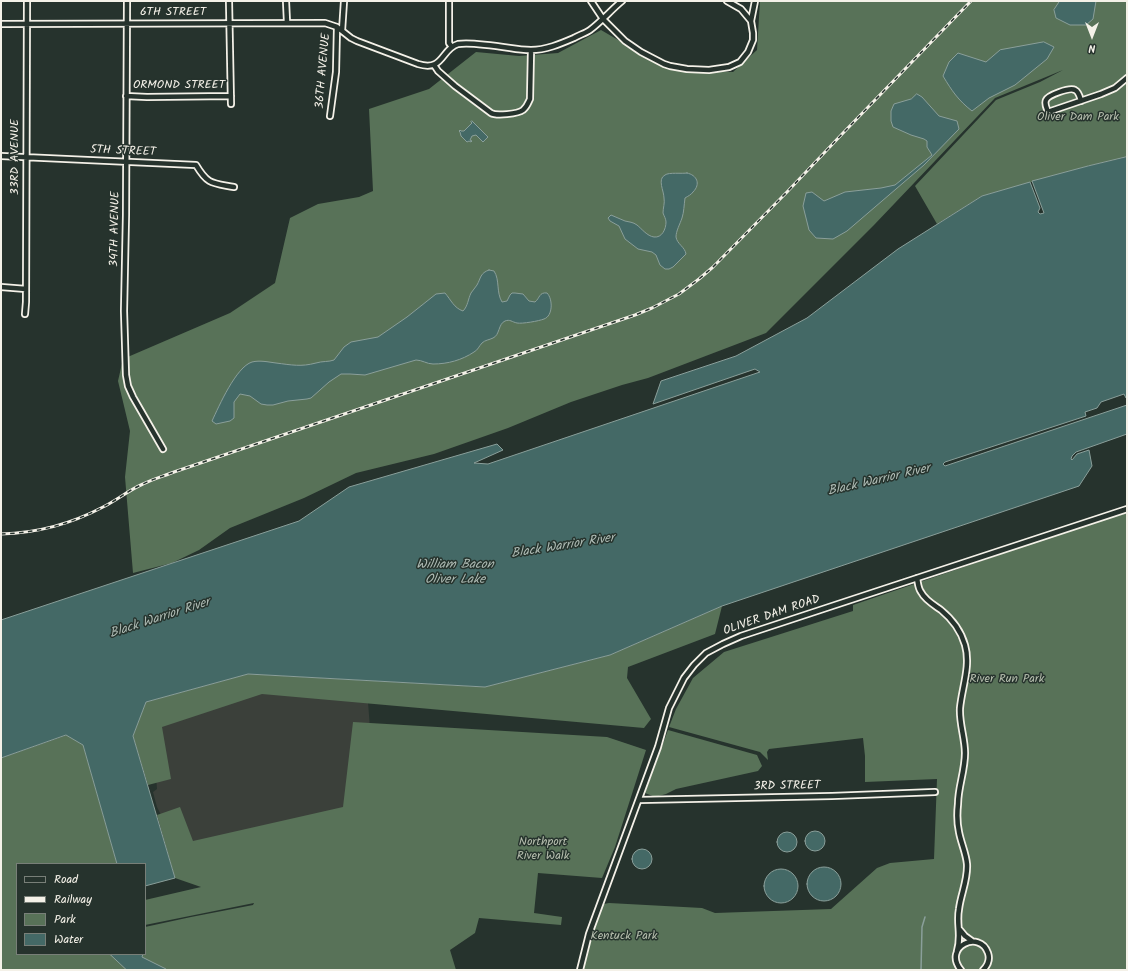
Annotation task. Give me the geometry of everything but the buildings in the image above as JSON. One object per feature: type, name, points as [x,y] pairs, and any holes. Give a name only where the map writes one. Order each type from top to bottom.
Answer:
[{"type":"street","name":"33RD AVENUE","points":[[25,314],[28,1]]},
{"type":"street","name":"34TH AVENUE","points":[[127,1],[127,162],[124,311],[126,375],[128,386],[133,397],[163,449]]},
{"type":"street","points":[[229,1],[231,104]]},
{"type":"street","points":[[286,1],[287,22]]},
{"type":"street","name":"36TH AVENUE","points":[[342,31],[344,1]]},
{"type":"street","points":[[449,1],[449,39],[452,47]]},
{"type":"street","points":[[591,1],[603,19],[630,45],[664,64],[687,69],[709,70],[729,68],[744,58],[753,40],[754,33],[751,21],[755,1]]},
{"type":"street","points":[[531,50],[530,99],[528,105],[523,110],[511,113],[497,115],[491,113],[455,86],[438,71],[434,65],[442,59],[452,47],[458,44],[531,50],[561,44],[589,31],[622,1]]},
{"type":"street","points":[[727,1],[741,9],[751,21]]},
{"type":"street","name":"6TH STREET","points":[[1,24],[325,22],[357,41],[418,64],[425,66],[434,65]]},
{"type":"street","name":"36TH AVENUE","points":[[330,116],[336,72],[337,28]]},
{"type":"street","points":[[1081,101],[1079,94],[1075,90],[1067,89],[1048,96],[1045,103],[1048,112],[1081,101],[1101,94],[1115,88],[1127,78]]},
{"type":"street","name":"ORMOND STREET","points":[[126,96],[231,96]]},
{"type":"street","name":"5TH STREET","points":[[1,156],[196,164],[207,180],[216,184],[234,187]]},
{"type":"street","points":[[1,287],[26,289]]},
{"type":"street","name":"OLIVER DAM ROAD","points":[[580,970],[589,934],[640,800],[658,747],[669,708],[684,678],[694,665],[706,654],[741,636],[1127,509]]},
{"type":"street","points":[[917,578],[919,588],[923,596],[948,616],[956,626],[962,638],[967,656],[967,669],[960,714],[965,743],[965,759],[958,793],[957,811],[959,833],[966,856],[967,869],[965,885],[959,908],[960,936],[956,956],[958,969]]},
{"type":"street","name":"3RD STREET","points":[[640,800],[832,796],[935,792]]},
{"type":"street","points":[[959,925],[965,936],[983,946],[987,950],[989,960],[983,970]]},
{"type":"street","points":[[957,951],[964,944],[974,941]]},
{"type":"shaded area","points":[[251,671],[367,689],[377,820],[182,864],[169,831],[157,807],[153,792],[157,789],[151,708]]},
{"type":"green space","name":"Oliver Dam Park","points":[[760,1],[1127,1],[1127,157],[1088,166],[982,196],[937,224],[915,186],[996,100],[1040,82],[1063,70],[995,98],[874,225],[766,333],[648,378],[571,402],[508,428],[434,454],[356,473],[304,498],[230,528],[199,550],[172,563],[133,573],[125,477],[130,431],[118,381],[123,359],[230,313],[275,283],[290,218],[318,204],[359,197],[373,191],[369,109],[429,89],[476,52],[519,56],[558,53],[601,30],[668,69],[733,72],[757,50]]},
{"type":"green space","name":"River Run Park","points":[[1127,513],[1127,970],[580,970],[599,905],[609,903],[702,908],[715,913],[831,909],[877,868],[890,863],[934,859],[937,779],[865,782],[863,738],[769,749],[767,752],[768,760],[760,752],[669,727],[676,709],[693,678],[724,652],[853,611],[853,605],[1089,524]]},
{"type":"green space","points":[[722,606],[715,634],[628,667],[627,678],[651,719],[644,728],[262,694],[162,727],[171,779],[148,785],[133,736],[146,702],[248,674],[485,687],[610,655]]},
{"type":"green space","name":"Northport River Walk","points":[[353,722],[607,737],[646,750],[615,847],[602,878],[538,873],[534,913],[562,917],[561,925],[479,918],[475,933],[450,950],[456,970],[1,970],[1,758],[67,735],[83,745],[117,863],[16,863],[16,955],[146,955],[146,927],[253,905],[254,903],[146,925],[146,900],[201,887],[175,878],[157,815],[180,807],[193,841],[343,807]]},
{"type":"green space","points":[[668,730],[757,755],[762,766],[758,771],[676,789],[655,797],[645,793]]},
{"type":"water","points":[[1060,1],[1096,1],[1093,19],[1086,25],[1070,25],[1056,18],[1054,10]]},
{"type":"water","points":[[1044,42],[1054,47],[1047,59],[1015,85],[989,98],[972,111],[956,95],[943,76],[949,62],[958,53],[986,62],[1000,50]]},
{"type":"water","points":[[917,94],[922,97],[939,116],[957,121],[959,129],[924,165],[847,231],[833,239],[816,238],[809,230],[803,206],[806,193],[812,192],[824,201],[845,192],[895,185],[932,155],[927,147],[927,141],[893,127],[891,121],[891,111],[894,104],[911,99]]},
{"type":"water","points":[[472,121],[488,137],[483,142],[476,135],[472,136],[470,140],[472,141],[471,142],[467,142],[461,136],[459,131],[464,131],[472,123]]},
{"type":"water","name":"William Bacon Oliver Lake","points":[[1127,157],[1127,398],[1124,394],[1101,402],[1097,408],[1085,412],[1086,416],[945,462],[943,464],[945,466],[1127,405],[1127,434],[1076,452],[1072,456],[1072,460],[1077,454],[1089,450],[1092,466],[1079,486],[722,606],[610,655],[485,687],[248,674],[146,702],[133,736],[175,878],[146,886],[146,863],[117,863],[83,745],[66,735],[1,758],[1,620],[299,521],[349,487],[497,444],[503,450],[474,463],[488,464],[760,372],[755,369],[653,404],[661,381],[736,356],[807,318],[898,249],[982,196],[1030,182],[1040,208],[1038,212],[1040,214],[1044,213],[1032,181]]},
{"type":"water","points":[[687,173],[697,180],[697,186],[690,195],[685,198],[683,216],[676,235],[679,244],[684,249],[686,254],[673,267],[665,269],[660,265],[656,255],[652,252],[638,249],[625,239],[619,226],[610,221],[608,218],[611,215],[636,224],[647,234],[654,237],[661,235],[666,222],[663,213],[664,195],[661,179],[667,174]]},
{"type":"water","points":[[489,270],[494,271],[496,275],[502,302],[507,301],[512,293],[523,294],[529,301],[535,302],[542,293],[547,293],[551,303],[549,315],[544,319],[530,322],[515,323],[507,320],[501,324],[495,337],[483,342],[477,350],[469,355],[455,361],[433,364],[416,360],[365,375],[341,374],[329,382],[311,398],[267,405],[261,404],[250,396],[240,394],[234,402],[234,418],[230,421],[216,424],[212,421],[234,379],[246,365],[258,361],[301,365],[334,360],[344,347],[351,342],[378,337],[407,317],[436,294],[445,293],[455,306],[463,311],[481,276]]},
{"type":"water","points":[[811,831],[819,831],[825,837],[825,845],[819,851],[811,851],[805,845],[805,837]]},
{"type":"water","points":[[783,832],[791,832],[797,838],[797,846],[791,852],[783,852],[777,846],[777,838]]},
{"type":"water","points":[[642,849],[649,852],[652,859],[649,866],[642,869],[635,866],[632,859],[635,852]]},
{"type":"water","points":[[821,867],[827,867],[836,872],[840,878],[840,890],[836,896],[827,901],[821,901],[812,896],[807,887],[807,881],[812,872]]},
{"type":"water","points":[[778,869],[784,869],[793,874],[797,880],[797,892],[793,898],[784,903],[778,903],[769,898],[764,889],[764,883],[769,874]]},
{"type":"water","points":[[111,955],[143,955],[142,957],[166,969],[165,970],[127,970]]},
{"type":"waterway","points":[[921,970],[922,927],[925,917]]},
{"type":"railway","points":[[1,534],[41,530],[66,523],[91,513],[138,486],[155,479],[635,315],[679,294],[713,267],[971,1]]},
{"type":"water label","name":"Black Warrior River","points":[[879,481]]},
{"type":"water label","name":"Black Warrior River","points":[[563,547]]},
{"type":"water label","name":"Black Warrior River","points":[[160,619]]},
{"type":"park label","name":"Kentuck Park","points":[[624,937]]}]
